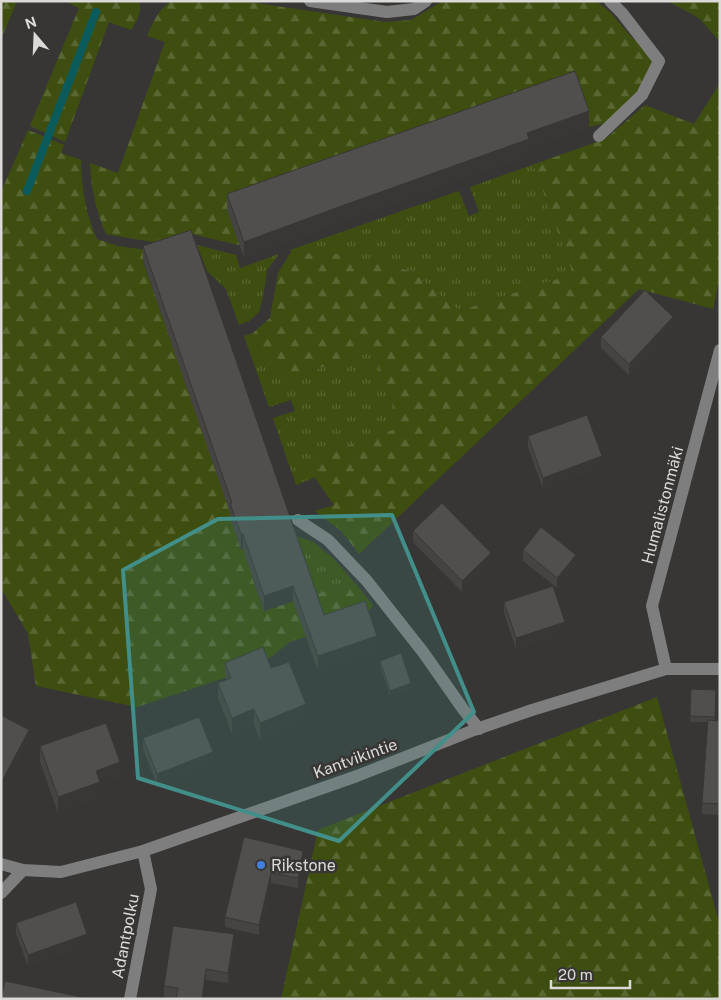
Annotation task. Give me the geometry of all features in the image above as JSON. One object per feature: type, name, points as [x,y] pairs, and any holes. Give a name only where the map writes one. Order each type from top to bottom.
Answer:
[{"type":"street","points":[[310,1],[387,12],[414,9],[426,1]]},
{"type":"street","points":[[599,136],[642,96],[659,61],[622,13],[610,1]]},
{"type":"street","name":"Humalistonmäki","points":[[666,669],[652,606],[720,350]]},
{"type":"street","points":[[298,520],[328,540],[367,581],[423,652],[479,729]]},
{"type":"street","name":"Kantvikintie","points":[[1,864],[23,870],[61,872],[144,851],[357,776],[532,710],[666,669],[720,669]]},
{"type":"street","name":"Adantpolku","points":[[130,999],[151,889],[144,851]]},
{"type":"street","points":[[1,893],[23,870]]},
{"type":"highlighted area","points":[[392,515],[474,712],[339,841],[138,778],[123,570],[218,519]]},
{"type":"green space","points":[[1,1],[17,1],[1,39]]},
{"type":"green space","points":[[65,1],[139,1],[140,9],[137,20],[131,30],[109,22],[65,142],[30,126],[79,8]]},
{"type":"green space","points":[[171,1],[242,1],[385,22],[411,20],[443,1],[596,1],[610,12],[633,39],[639,41],[649,54],[652,66],[645,81],[616,121],[589,127],[239,245],[187,233],[152,242],[106,234],[99,217],[90,163],[118,173],[165,42],[147,36],[159,12]]},
{"type":"green space","points":[[667,1],[720,1],[720,42],[701,20]]},
{"type":"green space","points":[[720,83],[720,275],[713,309],[639,289],[359,554],[342,532],[315,511],[334,505],[315,478],[321,475],[312,458],[401,427],[372,349],[293,378],[264,363],[253,333],[270,318],[278,273],[291,252],[339,254],[411,271],[459,311],[573,274],[532,165],[605,139],[645,105],[694,124]]},
{"type":"green space","points":[[28,130],[64,145],[61,153],[82,160],[85,202],[97,239],[118,246],[153,251],[143,262],[232,498],[231,519],[241,549],[249,547],[252,577],[264,611],[355,583],[373,605],[365,616],[290,642],[263,663],[225,678],[137,707],[36,686],[28,634],[1,588],[1,192]]},
{"type":"green space","points":[[532,165],[574,274],[459,311],[411,271],[339,254],[291,252],[290,250],[459,191],[469,216],[479,212],[470,187]]},
{"type":"green space","points":[[197,245],[236,255],[240,268],[279,254],[267,270],[259,312],[249,321],[239,325],[226,289],[207,271]]},
{"type":"green space","points":[[253,333],[264,363],[293,378],[372,349],[401,427],[313,458],[321,475],[296,485],[273,418],[295,411],[291,400],[269,407],[244,336]]},
{"type":"green space","points":[[291,534],[313,542],[333,558],[355,583],[312,595]]},
{"type":"green space","points":[[657,697],[720,926],[720,999],[281,999],[318,830]]},
{"type":"building","points":[[575,71],[589,111],[527,133],[529,139],[244,242],[227,194]]},
{"type":"building","points":[[191,230],[324,615],[365,601],[377,636],[318,656],[293,586],[264,596],[243,534],[241,534],[230,503],[232,503],[143,246]]},
{"type":"building","points":[[645,290],[673,317],[629,364],[601,337]]},
{"type":"building","points":[[587,415],[602,456],[543,478],[528,436]]},
{"type":"building","points":[[442,503],[491,553],[462,581],[413,531]]},
{"type":"building","points":[[541,527],[576,555],[557,578],[523,550]]},
{"type":"building","points":[[553,586],[565,622],[516,638],[504,602]]},
{"type":"building","points":[[263,647],[271,668],[289,662],[306,704],[260,723],[254,709],[232,718],[218,683],[231,678],[225,663]]},
{"type":"building","points":[[401,653],[411,683],[390,691],[380,661]]},
{"type":"building","points":[[691,689],[716,690],[715,717],[690,716]]},
{"type":"building","points":[[1,715],[29,730],[1,783]]},
{"type":"building","points":[[199,717],[213,752],[157,774],[143,738]]},
{"type":"building","points":[[708,720],[720,721],[720,804],[702,803]]},
{"type":"building","points":[[106,723],[120,762],[96,771],[100,782],[58,797],[40,746]]},
{"type":"building","points":[[244,837],[303,851],[298,878],[271,873],[259,925],[225,917]]},
{"type":"building","points":[[76,902],[87,934],[28,955],[16,923]]},
{"type":"building","points":[[173,926],[234,934],[228,973],[206,969],[202,999],[176,999],[178,988],[164,986]]},
{"type":"building","points":[[5,981],[90,999],[1,999]]},
{"type":"waterway","points":[[27,191],[96,12]]},
{"type":"place","name":"Rikstone","points":[[261,865]]}]
